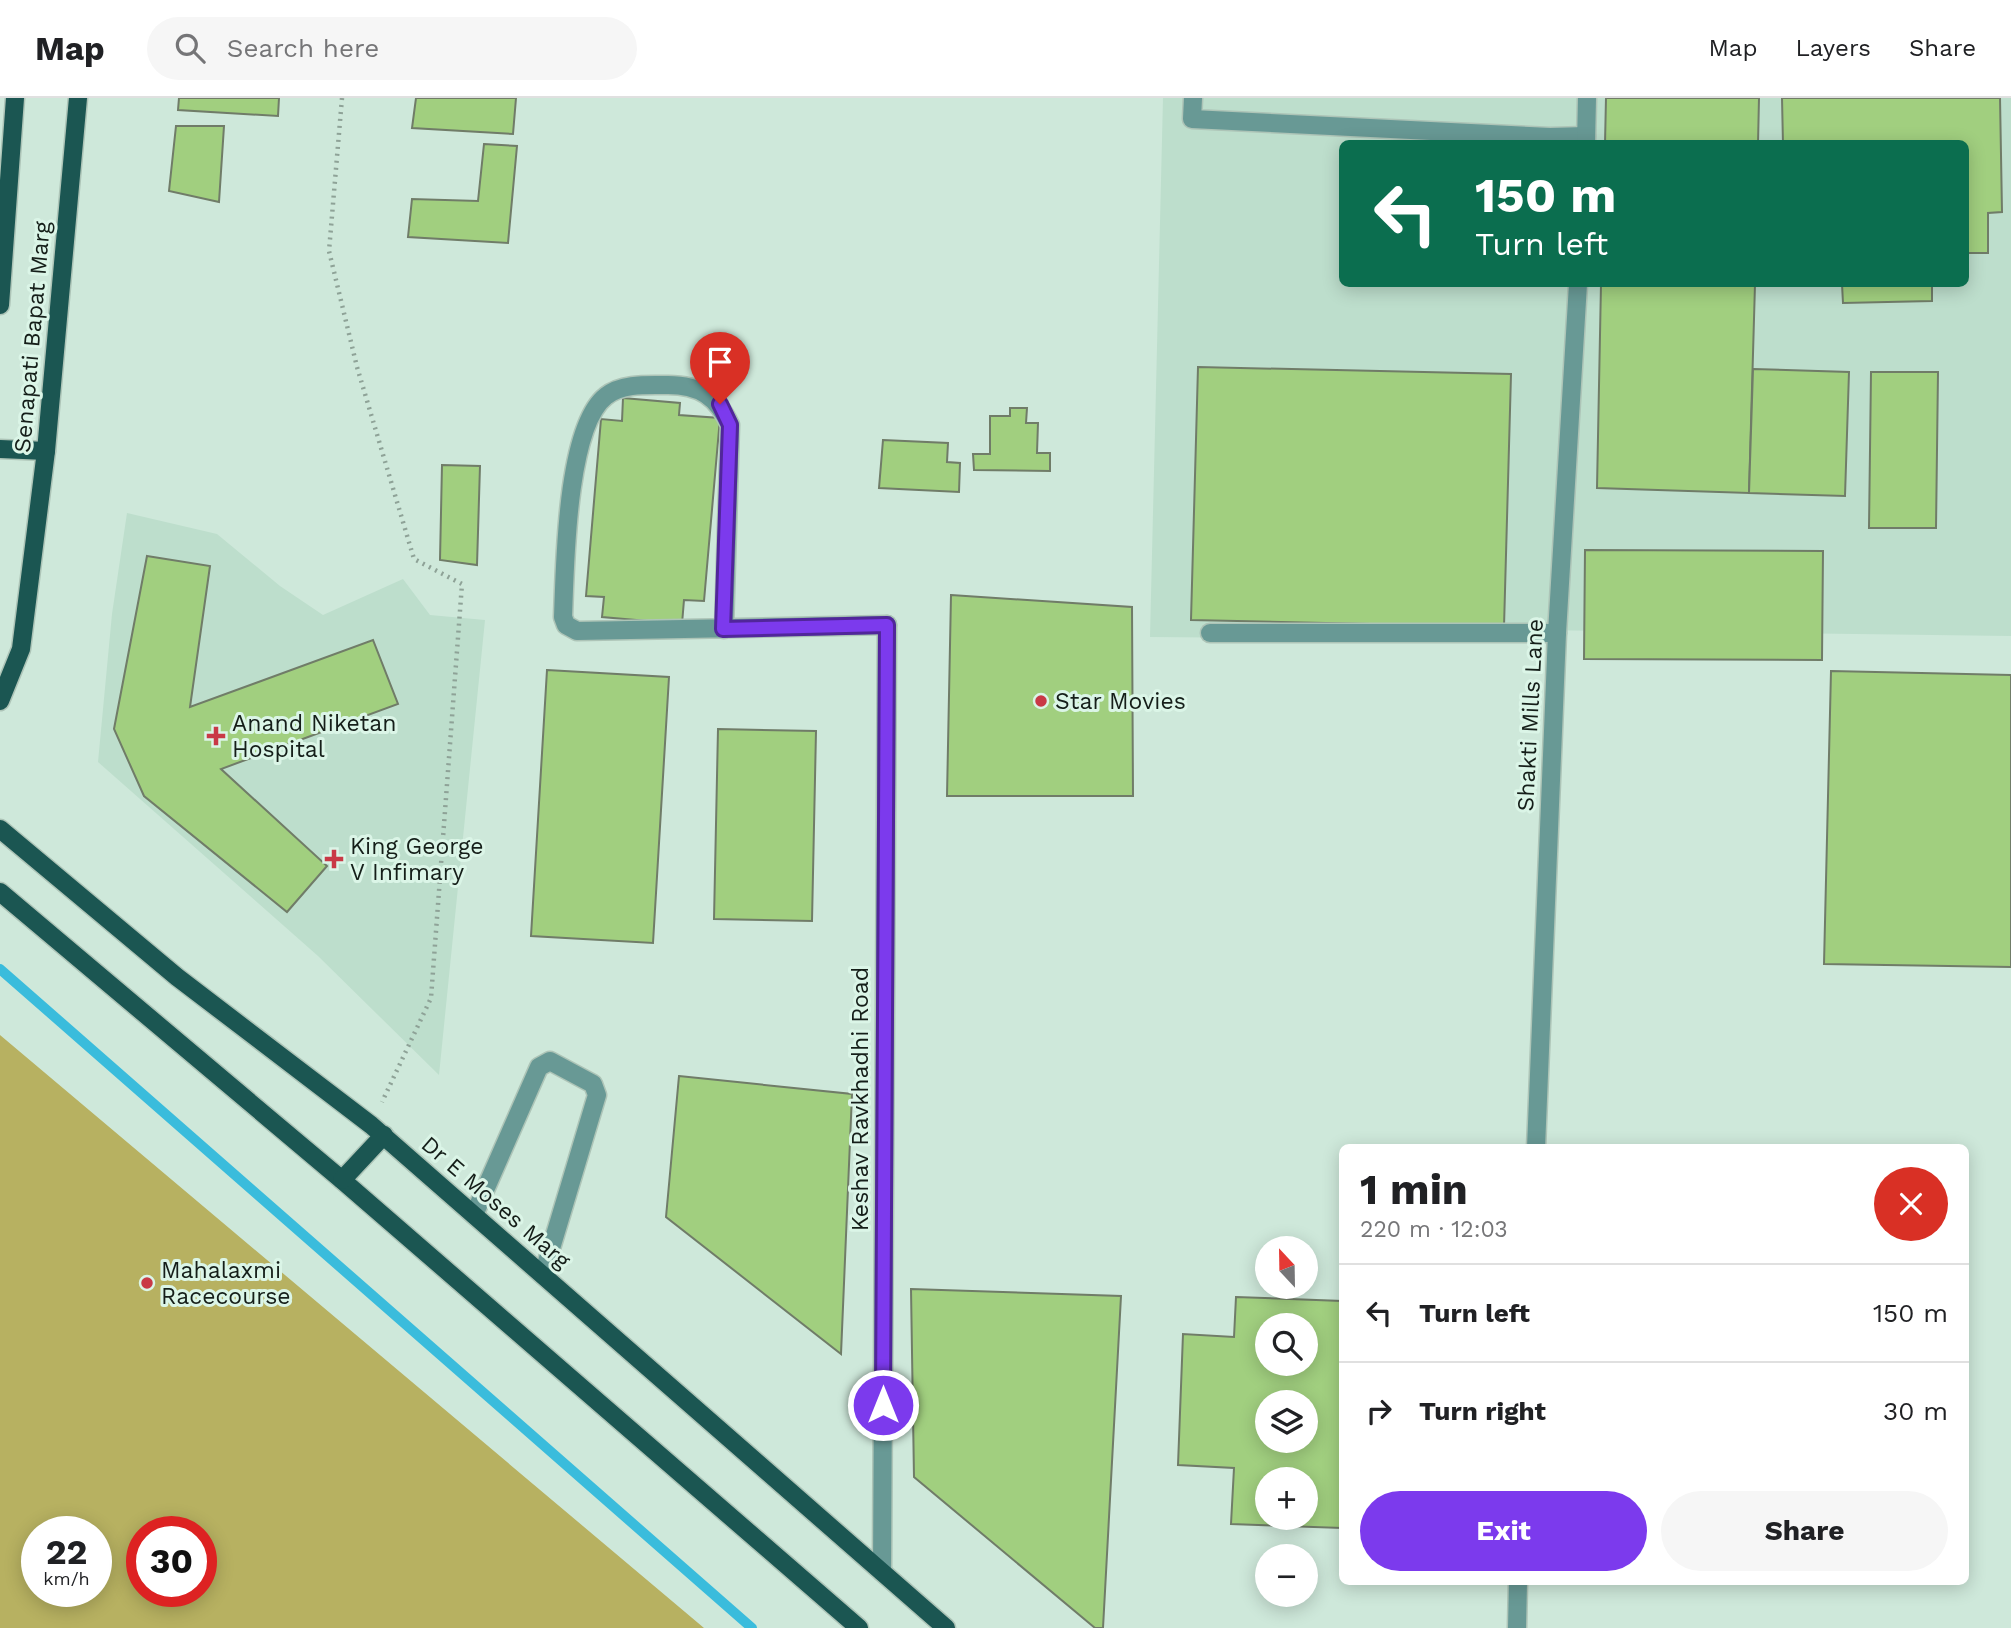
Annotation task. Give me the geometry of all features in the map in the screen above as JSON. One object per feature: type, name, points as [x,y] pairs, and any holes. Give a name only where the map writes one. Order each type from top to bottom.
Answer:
[{"type":"main road","name":"Senapati Bapat Marg","points":[[0,305],[15,98]]},
{"type":"main road","name":"Senapati Bapat Marg","points":[[0,701],[21,649],[46,451],[78,98]]},
{"type":"main road","points":[[0,449],[46,451]]},
{"type":"main road","name":"Dr E Moses Marg","points":[[0,830],[177,977],[377,1130],[946,1628]]},
{"type":"main road","points":[[0,892],[342,1180],[859,1628]]},
{"type":"main road","points":[[342,1180],[377,1130]]},
{"type":"street","points":[[1193,98],[1192,119],[1586,140],[1587,98]]},
{"type":"street","name":"Shakti Mills Lane","points":[[1536,1144],[1558,633],[1578,287]]},
{"type":"street","points":[[671,385],[708,394],[720,404],[725,414],[730,425],[723,629],[577,631],[566,625],[563,617],[566,531],[584,424],[594,406],[608,394],[625,387],[671,385]]},
{"type":"street","name":"Keshav Ravkhadhi Road","points":[[723,629],[887,625],[881,1572]]},
{"type":"street","points":[[1210,633],[1558,633]]},
{"type":"street","points":[[474,1215],[538,1067],[550,1061],[593,1084],[597,1096],[543,1275]]},
{"type":"street","points":[[1517,1628],[1518,1585]]},
{"type":"path","points":[[342,98],[329,251],[354,354],[414,559],[462,584],[431,998],[377,1130]]},
{"type":"shaded area","points":[[1163,98],[2011,98],[2011,636],[1533,630],[1533,640],[1150,637]]},
{"type":"shaded area","name":"King George V Infimary","points":[[127,513],[217,534],[280,586],[323,615],[403,579],[430,615],[485,620],[439,1075],[318,956],[98,762],[112,614]]},
{"type":"shaded area","name":"Mahalaxmi Racecourse","points":[[0,1035],[704,1628],[0,1628]]},
{"type":"building","points":[[179,98],[279,98],[278,116],[178,110]]},
{"type":"building","points":[[416,98],[516,98],[513,134],[412,128]]},
{"type":"building","points":[[1606,98],[1759,98],[1758,140],[1605,140]]},
{"type":"building","points":[[1782,98],[2000,98],[2002,212],[1988,213],[1988,253],[1969,253],[1969,140],[1783,140]]},
{"type":"building","points":[[176,126],[224,126],[219,202],[169,191]]},
{"type":"building","points":[[484,144],[517,146],[508,243],[408,237],[412,199],[478,201]]},
{"type":"building","points":[[1601,287],[1755,287],[1749,493],[1597,488]]},
{"type":"building","points":[[1842,287],[1932,287],[1932,301],[1843,303]]},
{"type":"building","points":[[1198,367],[1511,374],[1504,627],[1191,620]]},
{"type":"building","points":[[1753,369],[1849,372],[1845,496],[1749,493]]},
{"type":"building","points":[[1871,372],[1938,372],[1936,528],[1869,528]]},
{"type":"building","points":[[623,398],[680,403],[679,415],[720,418],[704,601],[684,600],[682,624],[602,617],[604,597],[586,596],[601,419],[622,421]]},
{"type":"building","points":[[1010,408],[1027,408],[1026,423],[1038,423],[1037,453],[1050,453],[1050,471],[974,470],[973,454],[990,454],[990,416],[1010,416]]},
{"type":"building","points":[[883,440],[948,443],[947,462],[960,463],[959,492],[879,488]]},
{"type":"building","points":[[442,465],[480,466],[477,565],[440,560]]},
{"type":"building","points":[[1585,550],[1823,551],[1822,660],[1584,659]]},
{"type":"building","points":[[147,556],[210,566],[190,707],[373,640],[398,704],[221,769],[327,866],[287,912],[144,796],[114,729]]},
{"type":"building","name":"Star Movies","points":[[951,595],[1132,607],[1133,796],[947,796]]},
{"type":"building","points":[[547,670],[669,677],[653,943],[531,936]]},
{"type":"building","points":[[1831,671],[2011,675],[2011,967],[1824,964]]},
{"type":"building","points":[[718,729],[816,731],[812,921],[714,919]]},
{"type":"building","points":[[679,1076],[852,1094],[841,1354],[666,1217]]},
{"type":"building","points":[[911,1289],[1121,1296],[1103,1628],[1095,1628],[914,1477]]},
{"type":"building","points":[[1236,1297],[1339,1301],[1339,1528],[1318,1527],[1318,1467],[1255,1467],[1255,1525],[1231,1524],[1234,1468],[1178,1465],[1183,1334],[1234,1337]]},
{"type":"waterway","points":[[0,969],[752,1628]]},
{"type":"place","name":"Star Movies","points":[[1041,701]]},
{"type":"place","name":"Anand Niketan Hospital","points":[[216,736]]},
{"type":"place","name":"King George V Infimary","points":[[334,859]]},
{"type":"place","name":"Mahalaxmi Racecourse","points":[[147,1283]]},
{"type":"route","points":[[720,404],[730,425],[723,629],[887,625],[883,1405]]}]
